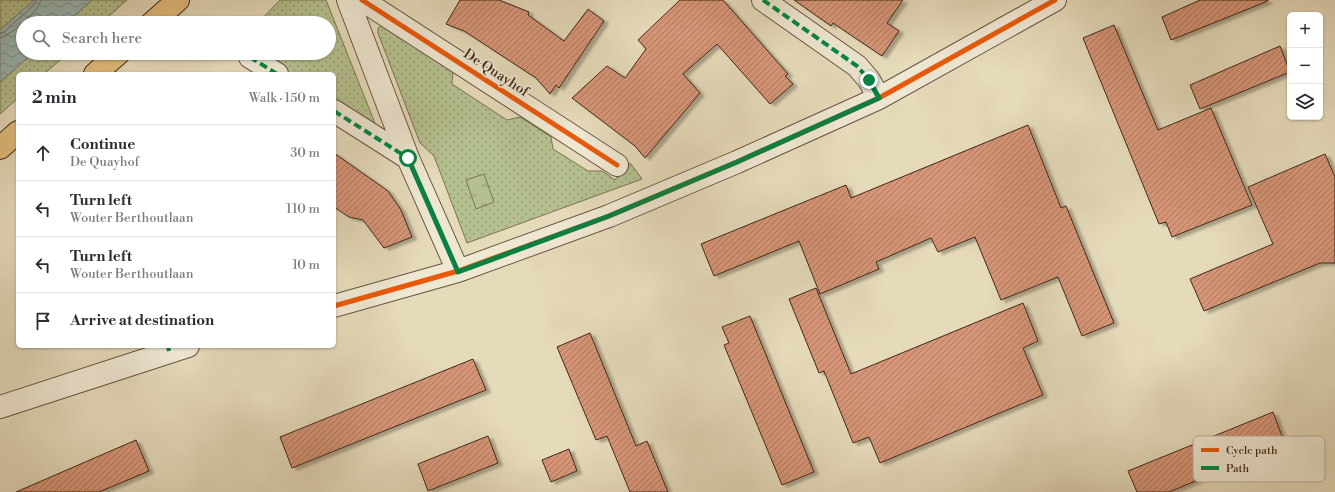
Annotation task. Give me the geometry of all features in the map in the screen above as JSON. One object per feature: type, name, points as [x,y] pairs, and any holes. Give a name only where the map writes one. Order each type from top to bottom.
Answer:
[{"type":"main road","points":[[160,16],[178,0]]},
{"type":"main road","points":[[97,72],[111,60]]},
{"type":"main road","points":[[0,148],[16,134]]},
{"type":"street","points":[[348,0],[408,158],[458,272]]},
{"type":"street","name":"De Quayhof","points":[[362,0],[617,165]]},
{"type":"street","points":[[763,0],[857,66],[869,80],[879,98]]},
{"type":"street","points":[[336,305],[458,272],[609,216],[737,162],[879,98],[1055,0]]},
{"type":"street","points":[[255,60],[274,72]]},
{"type":"street","points":[[336,112],[408,158]]},
{"type":"street","points":[[0,407],[175,348]]},
{"type":"green space","points":[[0,0],[34,0],[0,30]]},
{"type":"green space","points":[[92,0],[127,0],[109,16],[74,16]]},
{"type":"green space","points":[[280,0],[326,0],[332,16],[265,16]]},
{"type":"green space","points":[[384,24],[453,72],[452,84],[507,120],[520,117],[551,137],[553,149],[588,171],[602,171],[615,180],[627,163],[631,164],[642,179],[467,243],[434,156],[420,143],[378,33],[378,28]]},
{"type":"green space","points":[[336,25],[378,131],[336,104],[336,72],[284,72],[264,60],[336,60]]},
{"type":"green space","points":[[25,60],[60,60],[46,72],[16,72],[16,100],[0,114],[0,82]]},
{"type":"green space","points":[[484,174],[494,202],[476,209],[466,180]]},
{"type":"water","points":[[34,0],[92,0],[74,16],[16,16],[16,60],[25,60],[0,82],[0,30]]},
{"type":"building","points":[[460,0],[499,0],[529,12],[528,15],[564,41],[588,9],[604,21],[559,88],[556,85],[550,94],[536,78],[464,31],[446,24]]},
{"type":"building","points":[[680,0],[723,0],[788,74],[785,76],[793,84],[770,104],[717,44],[683,74],[700,93],[645,158],[635,146],[572,98],[607,66],[625,78],[646,49],[638,40]]},
{"type":"building","points":[[794,0],[903,0],[887,23],[899,31],[882,56],[833,23],[831,26]]},
{"type":"building","points":[[1200,0],[1268,1],[1171,40],[1162,17]]},
{"type":"building","points":[[1114,25],[1158,130],[1211,108],[1252,205],[1172,237],[1166,222],[1159,224],[1083,38]]},
{"type":"building","points":[[1280,46],[1287,64],[1287,73],[1200,109],[1190,85]]},
{"type":"building","points":[[1028,125],[1061,208],[1066,206],[1114,323],[1082,336],[1058,277],[1001,300],[975,237],[938,252],[931,238],[876,262],[879,269],[820,294],[799,241],[714,276],[701,244],[846,185],[851,198]]},
{"type":"building","points":[[336,154],[388,191],[401,210],[412,237],[384,248],[363,220],[349,217],[336,208]]},
{"type":"building","points":[[1325,154],[1335,177],[1335,263],[1320,263],[1204,311],[1190,279],[1273,244],[1248,187]]},
{"type":"building","points":[[816,288],[851,374],[1023,303],[1038,341],[1023,348],[1043,395],[880,463],[869,437],[853,443],[824,371],[819,373],[789,299]]},
{"type":"building","points":[[750,316],[814,472],[782,485],[724,345],[729,343],[722,327]]},
{"type":"building","points":[[590,333],[636,446],[647,441],[668,492],[630,492],[607,436],[596,440],[557,347]]},
{"type":"building","points":[[473,359],[486,390],[292,468],[280,437]]},
{"type":"building","points":[[1273,412],[1282,436],[1214,436]]},
{"type":"building","points":[[488,436],[498,463],[428,491],[418,464]]},
{"type":"building","points":[[136,440],[149,471],[99,492],[16,492]]},
{"type":"building","points":[[1193,445],[1193,482],[1169,492],[1137,492],[1128,471]]},
{"type":"building","points":[[569,449],[577,471],[551,482],[542,460]]},
{"type":"marked path","points":[[763,0],[857,66],[869,80],[879,98]]},
{"type":"marked path","points":[[255,60],[274,72]]},
{"type":"marked path","points":[[336,112],[408,158]]},
{"type":"cycle path","points":[[362,0],[617,165]]},
{"type":"cycle path","points":[[336,305],[458,271],[609,216],[737,162],[879,98],[1055,0]]},
{"type":"route","points":[[408,158],[458,272],[609,216],[737,162],[879,98],[869,80]]}]
